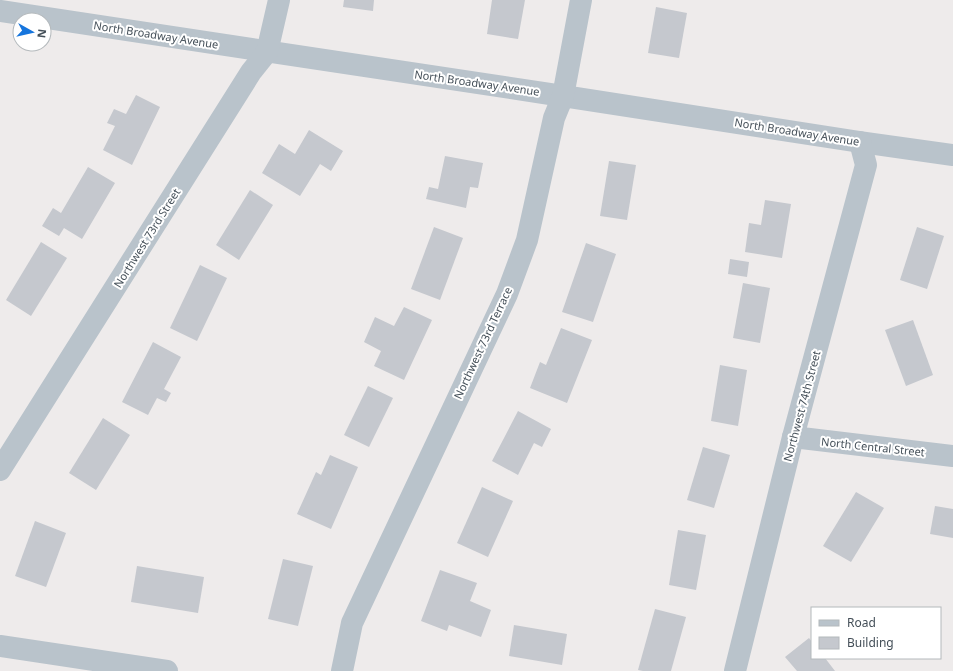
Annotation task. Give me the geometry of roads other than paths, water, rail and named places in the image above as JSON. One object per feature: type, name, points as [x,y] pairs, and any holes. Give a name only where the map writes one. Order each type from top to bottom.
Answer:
[{"type":"street","name":"Northwest 73rd Street","points":[[0,470],[251,72],[267,52],[279,0]]},
{"type":"street","name":"Northwest 73rd Terrace","points":[[342,671],[352,623],[507,294],[527,240],[554,118],[564,96],[581,0]]},
{"type":"street","name":"North Broadway Avenue","points":[[0,11],[953,155]]},
{"type":"street","name":"Northwest 74th Street","points":[[735,671],[793,438],[866,165],[860,142]]},
{"type":"street","name":"North Central Street","points":[[793,438],[953,456]]},
{"type":"street","points":[[0,646],[61,663],[166,671]]}]
